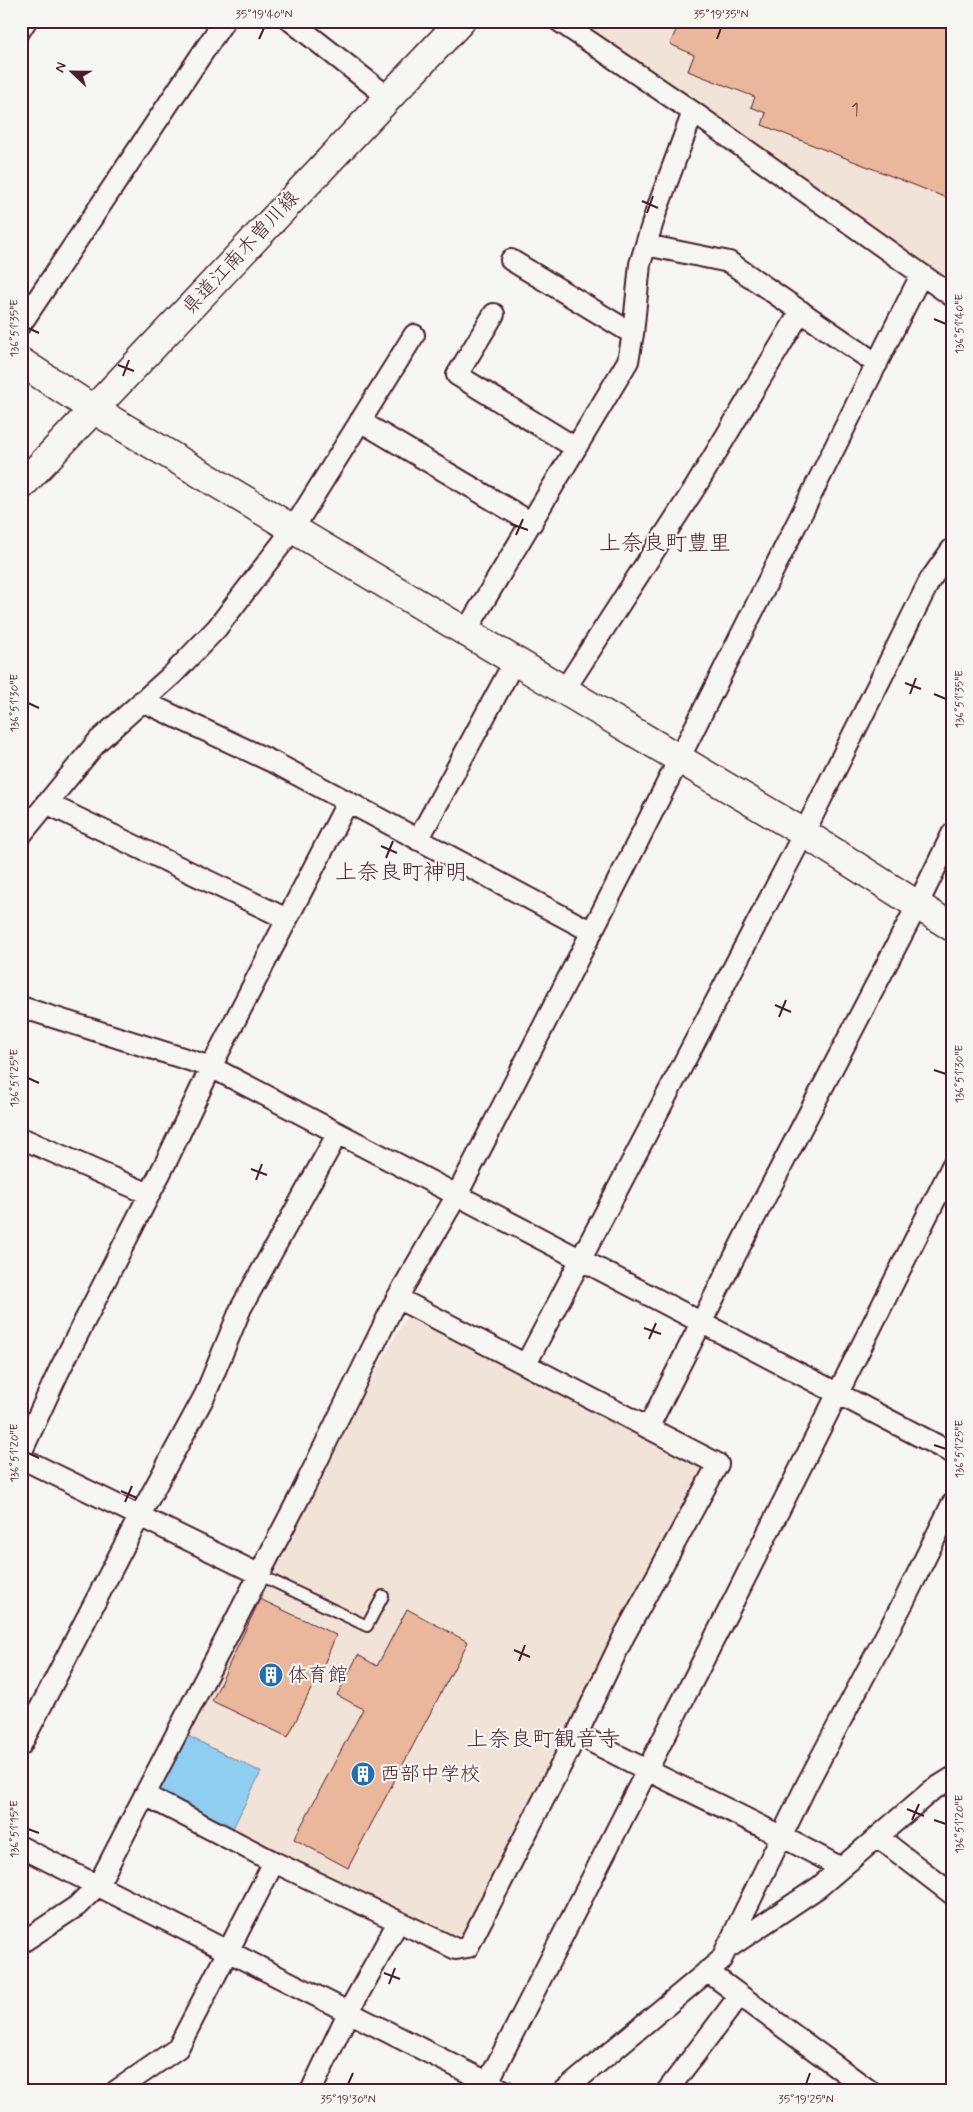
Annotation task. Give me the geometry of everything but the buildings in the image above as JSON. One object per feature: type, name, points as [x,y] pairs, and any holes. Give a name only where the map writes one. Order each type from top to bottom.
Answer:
[{"type":"street","points":[[21,29],[26,21]]},
{"type":"street","points":[[21,324],[224,21]]},
{"type":"street","points":[[290,21],[388,97]]},
{"type":"street","name":"県道江南木曽川線","points":[[21,486],[461,21]]},
{"type":"street","points":[[558,21],[693,112],[952,296]]},
{"type":"street","points":[[466,631],[628,361],[633,334],[640,264],[693,112]]},
{"type":"street","points":[[646,245],[729,262],[877,364]]},
{"type":"street","points":[[511,260],[633,334]]},
{"type":"street","points":[[21,1943],[77,1906],[98,1885],[260,1575],[397,1298],[457,1195],[592,932],[921,275]]},
{"type":"street","points":[[565,689],[690,494],[800,311]]},
{"type":"street","points":[[494,314],[457,375],[576,448]]},
{"type":"street","points":[[21,835],[98,741],[142,702],[217,628],[293,529],[414,335]]},
{"type":"street","points":[[21,362],[94,409],[466,631],[514,662],[565,689],[804,833],[952,926]]},
{"type":"street","points":[[360,421],[532,523]]},
{"type":"street","points":[[526,1364],[804,833],[930,580],[952,550]]},
{"type":"street","points":[[418,840],[514,662]]},
{"type":"street","points":[[142,702],[275,763],[346,803],[592,932]]},
{"type":"street","points":[[46,803],[287,919]]},
{"type":"street","points":[[21,1453],[59,1371],[211,1067],[346,803]]},
{"type":"street","points":[[648,1428],[918,904],[952,834]]},
{"type":"street","points":[[21,1007],[211,1067],[952,1453]]},
{"type":"street","points":[[21,1745],[139,1517],[205,1395],[242,1308],[338,1133]]},
{"type":"street","points":[[21,1138],[149,1194]]},
{"type":"street","points":[[21,1847],[497,2086],[646,1772],[952,1166]]},
{"type":"street","points":[[145,1795],[274,1862],[398,1922],[456,1949],[468,1947],[578,1734],[624,1636],[718,1464],[397,1298]]},
{"type":"street","points":[[21,1458],[260,1575]]},
{"type":"street","points":[[564,2091],[720,1960],[952,1504]]},
{"type":"street","points":[[578,1734],[646,1772],[782,1835],[841,1868]]},
{"type":"street","points":[[726,1949],[819,1887],[931,1791],[952,1778]]},
{"type":"street","points":[[878,1837],[952,1894]]},
{"type":"street","points":[[116,2091],[178,2048],[274,1862]]},
{"type":"street","points":[[310,2091],[349,2011],[398,1922]]},
{"type":"street","points":[[707,1971],[870,2091]]},
{"type":"street","points":[[667,2091],[740,1995]]},
{"type":"lane","points":[[260,1575],[367,1626],[383,1596]]},
{"type":"shaded area","points":[[565,21],[952,21],[952,288]]},
{"type":"shaded area","points":[[408,1313],[709,1467],[457,1942],[145,1795]]},
{"type":"water","points":[[186,1735],[261,1772],[233,1828],[158,1791]]},
{"type":"place","name":"体育館","points":[[271,1675]]},
{"type":"place","name":"西部中学校","points":[[363,1774]]},
{"type":"district","name":"上奈良町豊里","points":[[665,544]]},
{"type":"district","name":"上奈良町神明","points":[[401,873]]},
{"type":"district","name":"上奈良町観音寺","points":[[543,1740]]}]
